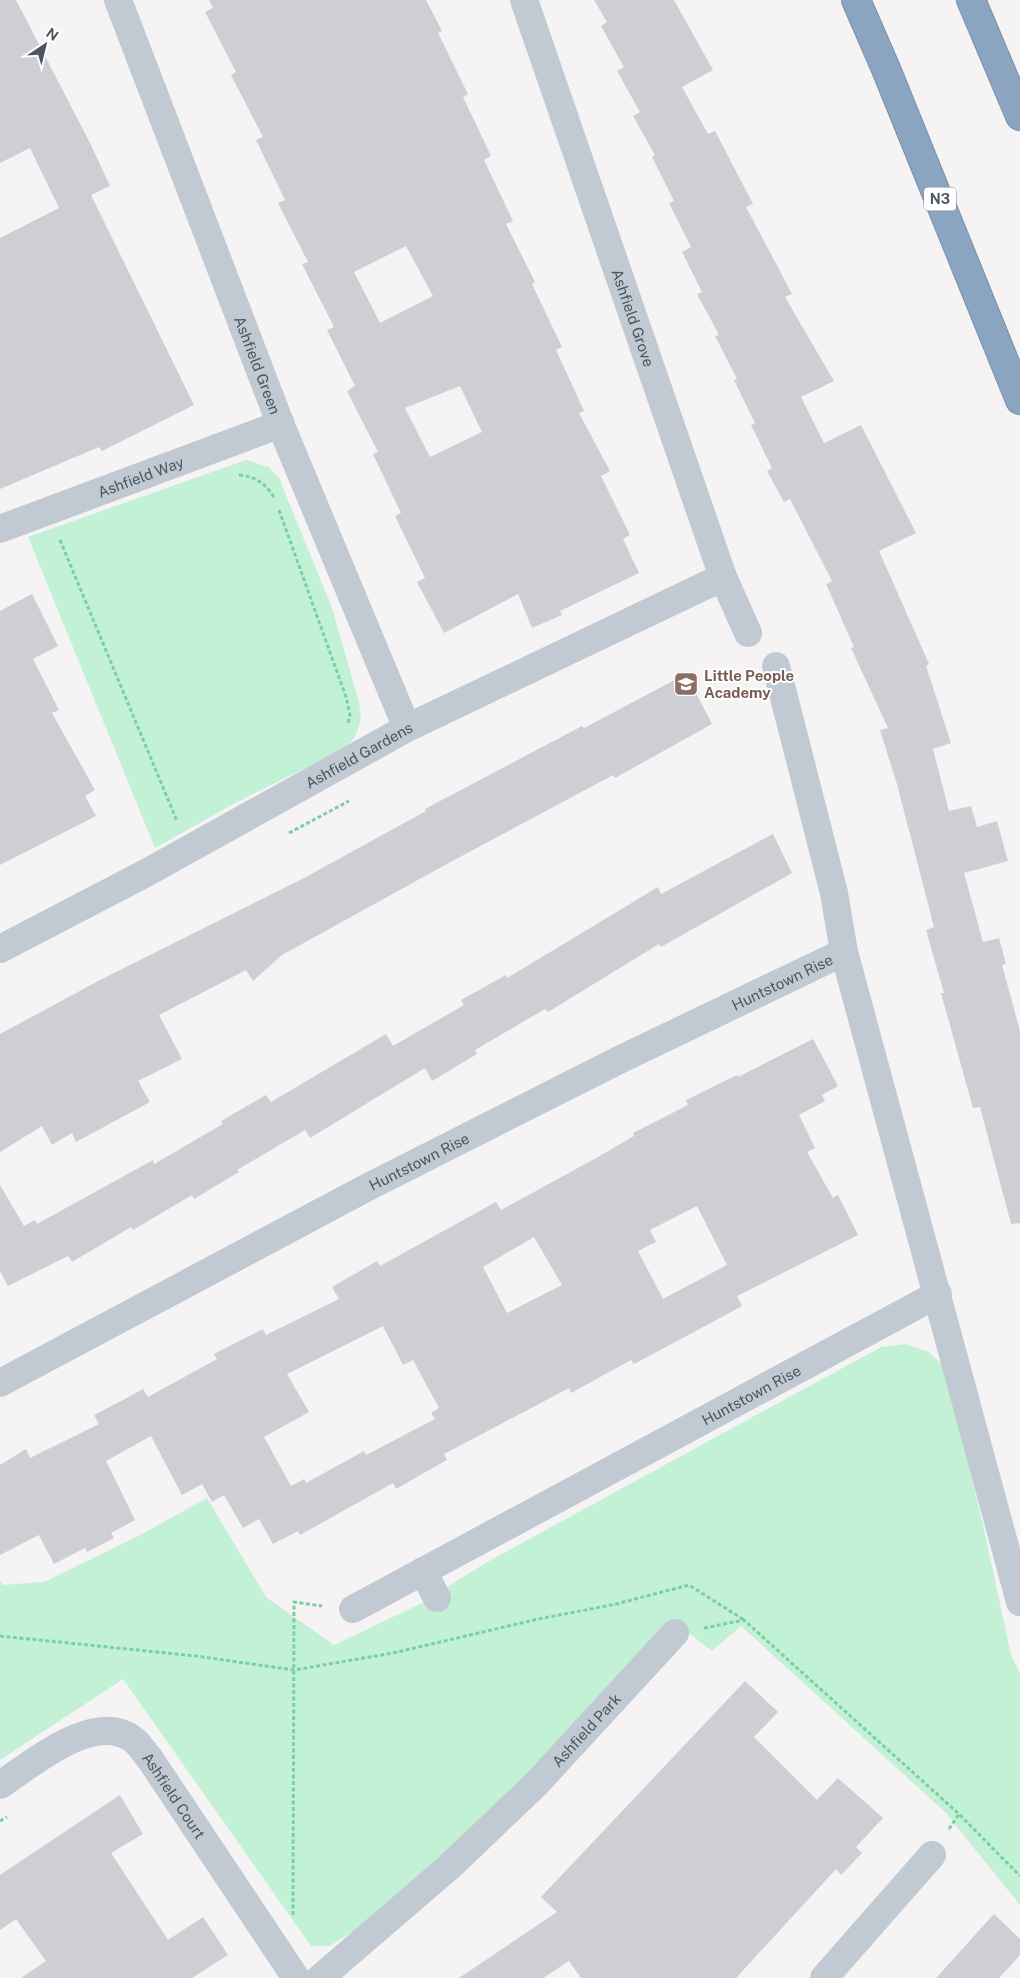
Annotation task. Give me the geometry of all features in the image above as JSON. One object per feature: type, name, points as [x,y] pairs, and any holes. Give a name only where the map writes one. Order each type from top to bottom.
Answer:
[{"type":"highway","name":"N3","points":[[856,0],[894,87],[1020,400]]},
{"type":"highway","points":[[971,0],[1020,116]]},
{"type":"street","name":"Ashfield Green","points":[[118,0],[281,424],[407,728]]},
{"type":"street","name":"Ashfield Grove","points":[[524,0],[723,576],[748,633]]},
{"type":"street","name":"Ashfield Way","points":[[0,529],[281,424]]},
{"type":"street","name":"Ashfield Gardens","points":[[0,949],[189,849],[407,728],[723,576]]},
{"type":"street","name":"Huntstown Rise","points":[[776,666],[834,893],[844,952],[1020,1602]]},
{"type":"street","name":"Huntstown Rise","points":[[0,1383],[394,1174],[619,1060],[844,952]]},
{"type":"street","name":"Huntstown Rise","points":[[353,1609],[938,1294]]},
{"type":"street","points":[[423,1571],[437,1598]]},
{"type":"street","name":"Ashfield Park","points":[[320,1978],[449,1867],[494,1825],[537,1783],[675,1633]]},
{"type":"street","name":"Ashfield Court","points":[[0,1785],[85,1734],[112,1731],[135,1741],[150,1759],[296,1978]]},
{"type":"street","points":[[824,1978],[932,1855]]},
{"type":"path","points":[[232,476],[247,476],[256,479],[275,498],[346,697],[350,715],[345,729]]},
{"type":"path","points":[[52,540],[68,534]]},
{"type":"path","points":[[59,537],[189,849]]},
{"type":"path","points":[[168,824],[183,816]]},
{"type":"path","points":[[0,1636],[196,1656],[294,1670],[393,1653],[534,1620],[616,1604],[689,1585],[744,1620],[959,1814],[1020,1876]]},
{"type":"path","points":[[293,1924],[294,1602],[353,1609]]},
{"type":"path","points":[[675,1633],[744,1620]]},
{"type":"path","points":[[0,1821],[8,1816]]},
{"type":"green space","points":[[246,460],[269,467],[279,478],[332,608],[359,702],[361,719],[356,735],[346,748],[237,802],[155,848],[28,537]]},
{"type":"green space","points":[[905,1344],[927,1351],[945,1366],[984,1529],[1011,1655],[1020,1673],[1020,1905],[945,1812],[741,1626],[712,1651],[678,1625],[504,1805],[370,1920],[330,1946],[311,1946],[123,1679],[0,1760],[0,1580],[3,1585],[44,1582],[140,1535],[207,1498],[266,1597],[334,1645],[420,1604],[489,1561],[881,1347]]},
{"type":"building","points":[[0,0],[16,0],[90,143],[110,186],[91,195],[194,405],[102,451],[99,447],[0,489],[0,238],[59,208],[30,148],[0,163]]},
{"type":"building","points":[[209,0],[426,0],[442,31],[438,33],[468,94],[463,97],[491,156],[484,160],[513,221],[506,224],[535,282],[532,284],[562,347],[556,350],[584,411],[579,413],[610,471],[601,476],[630,535],[623,539],[639,573],[560,611],[562,615],[532,628],[518,594],[444,633],[417,582],[425,578],[395,516],[401,513],[373,454],[378,452],[347,391],[355,386],[327,330],[334,327],[302,264],[308,262],[278,203],[285,200],[256,140],[263,137],[231,75],[236,72],[205,12],[213,8]],"holes":[[[406,246],[433,296],[380,323],[354,272]],[[460,386],[482,432],[430,457],[405,408]]]},
{"type":"building","points":[[594,0],[674,0],[713,70],[682,87],[708,134],[715,131],[753,204],[746,207],[792,294],[785,297],[834,381],[801,397],[824,443],[861,425],[916,533],[879,551],[929,664],[926,666],[951,743],[933,749],[949,811],[971,806],[977,827],[997,821],[1008,861],[964,873],[983,942],[999,938],[1006,964],[1002,965],[1020,1031],[1020,1223],[1011,1224],[980,1107],[973,1108],[941,993],[944,993],[926,930],[934,927],[897,784],[880,730],[888,728],[851,648],[854,647],[826,584],[832,581],[790,499],[784,502],[767,471],[772,468],[751,425],[755,423],[734,380],[737,379],[715,336],[719,335],[697,294],[702,292],[682,252],[691,247],[669,203],[674,201],[652,157],[655,155],[633,116],[640,112],[617,71],[624,67],[601,26],[607,22]]},
{"type":"building","points":[[32,594],[58,646],[33,659],[59,710],[52,713],[95,790],[85,796],[96,816],[0,865],[0,611]]},
{"type":"building","points":[[686,674],[712,724],[615,778],[613,775],[445,865],[282,955],[253,981],[246,970],[159,1015],[182,1059],[138,1081],[150,1102],[76,1142],[72,1133],[52,1145],[42,1126],[0,1152],[0,1034],[102,979],[304,878],[426,811],[425,809],[582,726],[584,728]]},
{"type":"building","points":[[773,834],[792,873],[661,947],[659,944],[548,1012],[545,1009],[475,1050],[477,1054],[432,1081],[425,1068],[310,1138],[305,1130],[237,1170],[239,1172],[194,1199],[192,1195],[133,1230],[131,1227],[72,1262],[68,1256],[8,1286],[0,1271],[0,1185],[24,1226],[35,1220],[37,1224],[153,1160],[154,1164],[223,1124],[221,1121],[266,1095],[271,1102],[386,1034],[393,1046],[464,1005],[461,1000],[506,975],[507,978],[658,887],[661,894]]},
{"type":"building","points":[[813,1039],[838,1086],[822,1095],[825,1101],[799,1115],[815,1148],[807,1152],[833,1198],[838,1195],[858,1235],[737,1296],[742,1306],[692,1333],[634,1364],[631,1360],[571,1393],[569,1388],[444,1454],[447,1460],[396,1489],[393,1483],[300,1535],[298,1531],[273,1544],[259,1519],[243,1528],[224,1495],[212,1502],[202,1484],[182,1495],[151,1436],[106,1461],[135,1520],[111,1533],[114,1538],[87,1552],[85,1548],[54,1564],[39,1535],[0,1555],[0,1465],[26,1449],[30,1458],[99,1424],[94,1415],[143,1389],[148,1397],[217,1359],[214,1354],[263,1329],[266,1335],[339,1299],[332,1287],[377,1261],[380,1266],[496,1202],[501,1210],[634,1136],[633,1133],[688,1105],[686,1100],[737,1075],[738,1077]],"holes":[[[697,1206],[727,1265],[663,1299],[638,1251],[656,1242],[650,1230]],[[534,1237],[562,1285],[507,1313],[483,1267]],[[383,1326],[403,1365],[413,1360],[439,1408],[431,1413],[435,1419],[366,1455],[364,1451],[306,1483],[304,1479],[291,1486],[264,1437],[309,1412],[287,1374]]]},
{"type":"building","points":[[745,1681],[778,1712],[754,1737],[817,1800],[838,1778],[883,1818],[856,1847],[862,1853],[841,1875],[836,1869],[736,1978],[581,1978],[569,1961],[543,1978],[459,1978],[557,1912],[541,1897]]},
{"type":"building","points":[[120,1795],[143,1834],[111,1853],[168,1940],[203,1917],[228,1955],[192,1978],[21,1978],[46,1961],[16,1919],[0,1930],[0,1875]]},
{"type":"building","points":[[994,1914],[1020,1939],[1020,1955],[999,1978],[936,1978]]},
{"type":"place","name":"Little People Academy","points":[[686,684]]}]
